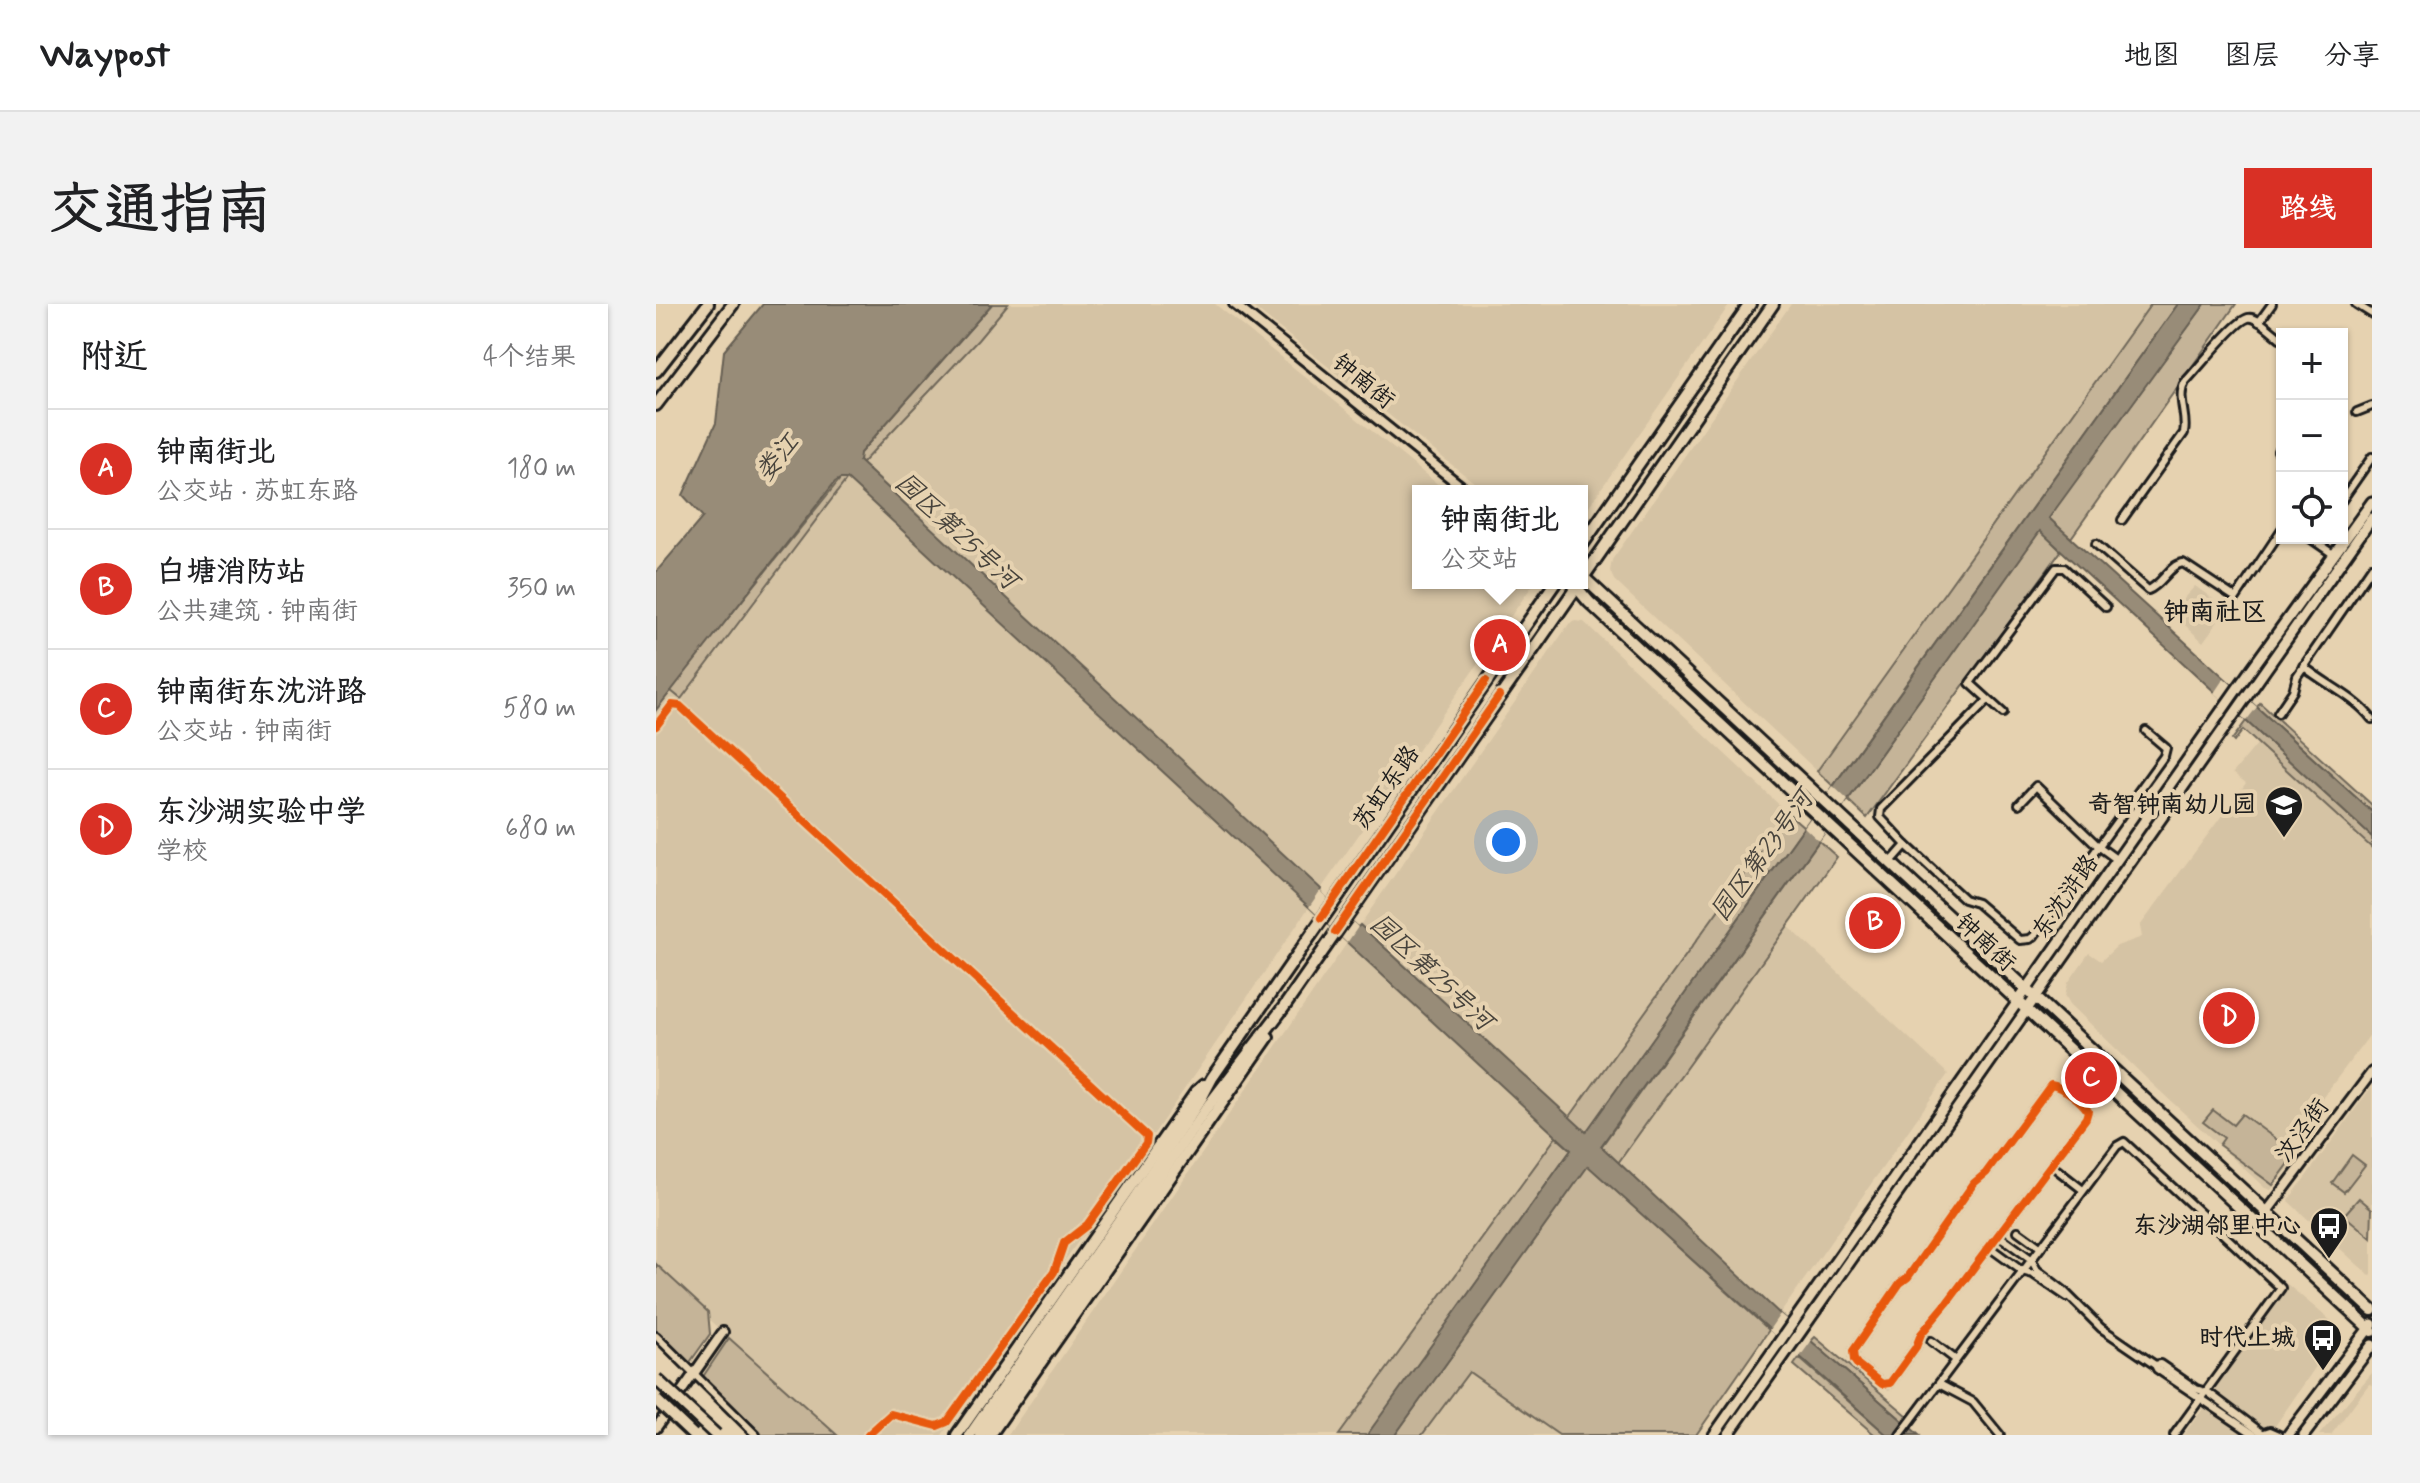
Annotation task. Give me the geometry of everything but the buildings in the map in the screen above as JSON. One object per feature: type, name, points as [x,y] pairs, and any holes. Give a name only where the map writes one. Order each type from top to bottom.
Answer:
[{"type":"main road","points":[[656,371],[708,304]]},
{"type":"main road","points":[[656,405],[733,304]]},
{"type":"main road","points":[[1588,536],[1750,304]]},
{"type":"main road","name":"苏虹东路","points":[[1588,568],[1773,304]]},
{"type":"main road","name":"东沈浒路","points":[[1714,1435],[2116,859],[2372,502]]},
{"type":"main road","name":"东沈浒路","points":[[1728,1435],[2372,518]]},
{"type":"main road","name":"苏虹东路","points":[[981,1435],[1212,1078],[1551,589]]},
{"type":"main road","name":"苏虹东路","points":[[970,1435],[1208,1106],[1284,1007],[1573,589]]},
{"type":"main road","name":"钟南街","points":[[1587,589],[1814,813],[2371,1328]]},
{"type":"main road","name":"钟南街","points":[[1588,589],[2027,987],[2372,1310]]},
{"type":"main road","points":[[990,1435],[1269,1036],[1284,1007]]},
{"type":"main road","points":[[957,1435],[1196,1092],[1212,1078]]},
{"type":"main road","points":[[2288,1435],[2371,1328]]},
{"type":"main road","points":[[2304,1435],[2372,1345]]},
{"type":"main road","points":[[656,1379],[716,1435]]},
{"type":"main road","points":[[656,1400],[693,1435]]},
{"type":"street","name":"钟南街","points":[[1234,304],[1460,485]]},
{"type":"street","points":[[2259,322],[2272,304]]},
{"type":"street","points":[[2357,305],[2372,314]]},
{"type":"street","points":[[2122,520],[2184,433],[2183,386],[2235,327],[2247,318],[2259,322],[2276,335]]},
{"type":"street","points":[[2357,412],[2372,406]]},
{"type":"street","points":[[2348,491],[2372,457]]},
{"type":"street","points":[[2096,544],[2148,590],[2176,565],[2183,563],[2236,598],[2276,538]]},
{"type":"street","points":[[2319,544],[2333,554]]},
{"type":"street","points":[[2278,713],[2293,691],[2303,666],[2372,567]]},
{"type":"street","points":[[2003,713],[1970,683],[2056,568],[2064,568],[2106,607]]},
{"type":"street","points":[[2303,666],[2325,684],[2356,702],[2372,719]]},
{"type":"street","points":[[1988,700],[1881,809],[1882,820],[1964,899],[1977,903],[2024,941],[2034,936],[2166,752],[2163,745],[2146,731]]},
{"type":"street","points":[[656,726],[672,705],[680,706],[1147,1136],[1146,1143],[1087,1225],[1064,1243],[1054,1272],[947,1422],[937,1426],[891,1414],[868,1435]]},
{"type":"street","points":[[2019,804],[2036,786],[2097,845],[2116,859]]},
{"type":"street","points":[[1891,862],[1906,845]]},
{"type":"street","name":"汶泾街","points":[[2266,1213],[2372,1072]]},
{"type":"street","points":[[2054,1085],[2083,1104],[2088,1114],[1998,1235],[1921,1334],[1916,1347],[1890,1383],[1882,1384],[1857,1364],[1853,1351],[1900,1283],[1908,1277],[2046,1089],[2054,1085]]},
{"type":"street","points":[[1900,1435],[2083,1190],[2117,1146],[2124,1142],[2279,1284],[2279,1291],[2174,1435]]},
{"type":"street","points":[[2051,1165],[2083,1190]]},
{"type":"street","points":[[2018,1231],[2040,1247]]},
{"type":"street","points":[[1998,1235],[2031,1259],[2037,1270],[2101,1328],[2157,1369],[2204,1395],[2259,1434],[2270,1431],[2279,1435]]},
{"type":"street","points":[[1989,1247],[2022,1271],[2033,1274],[2059,1294],[2070,1298]]},
{"type":"street","points":[[657,1428],[723,1332]]},
{"type":"street","points":[[656,1336],[756,1435]]},
{"type":"street","points":[[1931,1341],[1956,1360]]},
{"type":"street","points":[[1939,1384],[1973,1402],[2000,1435]]},
{"type":"shaded area","points":[[992,304],[1008,304],[861,464],[858,459],[860,453]]},
{"type":"shaded area","points":[[1008,304],[1215,304],[1439,485],[1412,485],[1412,589],[1530,589],[1321,889],[861,464]]},
{"type":"shaded area","points":[[1249,304],[1730,304],[1588,507],[1588,485],[1477,485]]},
{"type":"shaded area","points":[[1791,304],[2151,304],[1817,771],[1614,580],[1610,571],[1612,560]]},
{"type":"shaded area","points":[[2151,304],[2178,304],[1833,786],[1817,771]]},
{"type":"shaded area","points":[[2205,304],[2236,304],[2071,538],[2048,518]]},
{"type":"shaded area","points":[[840,479],[847,479],[681,699],[670,690]]},
{"type":"shaded area","points":[[847,479],[1309,907],[942,1435],[837,1435],[656,1272],[656,710],[670,690],[682,699]]},
{"type":"shaded area","points":[[2040,530],[2061,551],[1867,818],[1848,800]]},
{"type":"shaded area","points":[[2195,586],[2227,609],[2203,642],[2171,612]]},
{"type":"shaded area","points":[[1584,622],[1788,813],[1569,1118],[1360,925],[1569,624]]},
{"type":"shaded area","points":[[2260,703],[2372,805],[2372,812],[2257,707]]},
{"type":"shaded area","points":[[2246,721],[2372,837],[2372,848],[2243,730],[2234,742],[2232,740]]},
{"type":"shaded area","points":[[2258,743],[2372,848],[2372,1032],[2287,1145],[2299,1155],[2271,1190],[2265,1188],[2147,1079],[2070,1004],[2065,995],[2068,983],[2089,953],[2101,961],[2117,946],[2142,937],[2140,926],[2246,783],[2233,773]]},
{"type":"shaded area","points":[[1788,813],[1804,827],[1586,1133],[1569,1118]]},
{"type":"shaded area","points":[[1819,841],[1837,857],[1618,1163],[1601,1147]]},
{"type":"shaded area","points":[[1788,926],[1948,1074],[1780,1314],[1618,1163]]},
{"type":"shaded area","points":[[1347,943],[1556,1137],[1339,1435],[1008,1435]]},
{"type":"shaded area","name":"东沙湖邻里中心","points":[[2372,1086],[2372,1275],[2370,1276],[2288,1201]]},
{"type":"shaded area","points":[[2213,1110],[2233,1125],[2242,1114],[2296,1154],[2273,1185],[2219,1145],[2224,1138],[2203,1122]]},
{"type":"shaded area","points":[[1556,1137],[1571,1150],[1368,1435],[1339,1435]]},
{"type":"shaded area","points":[[2352,1155],[2365,1165],[2344,1192],[2332,1183]]},
{"type":"shaded area","points":[[1588,1165],[1769,1330],[1696,1435],[1559,1435],[1469,1372],[1422,1435],[1395,1435]]},
{"type":"shaded area","points":[[2359,1198],[2372,1209],[2371,1238],[2344,1215]]},
{"type":"shaded area","points":[[656,1264],[708,1312],[710,1334],[688,1365],[656,1333]]},
{"type":"shaded area","points":[[2287,1284],[2331,1321],[2336,1337],[2273,1429],[2266,1429],[2213,1387]]},
{"type":"shaded area","points":[[1815,1337],[1908,1416],[1903,1421],[1811,1341]]},
{"type":"shaded area","points":[[729,1338],[837,1435],[760,1435],[702,1378]]},
{"type":"shaded area","points":[[1799,1358],[1887,1435],[1875,1435],[1794,1365]]},
{"type":"shaded area","points":[[1468,1372],[1559,1435],[1422,1435]]},
{"type":"shaded area","points":[[2372,1373],[2372,1385],[2369,1384],[2331,1435],[2319,1435]]},
{"type":"shaded area","points":[[2206,1405],[2247,1435],[2183,1435]]},
{"type":"water","name":"娄江","points":[[763,304],[992,304],[860,453],[859,461],[1321,889],[1320,892],[1355,925],[1360,925],[1586,1132],[2178,304],[2205,304],[2049,518],[2372,812],[2372,837],[2040,531],[1601,1146],[1780,1314],[1919,1435],[1887,1435],[1588,1166],[1395,1435],[1367,1435],[1571,1150],[847,479],[835,482],[656,710],[656,572],[703,517],[683,495],[716,423],[724,351]]},
{"type":"pier","points":[[2224,678],[2257,707],[2246,721],[2214,693]]},
{"type":"pier","points":[[1833,786],[1848,800],[1819,841],[1804,827]]},
{"type":"pier","points":[[1320,891],[1358,927],[1347,943],[1309,907]]},
{"type":"pier","points":[[1780,1314],[1812,1340],[1799,1358],[1769,1330]]},
{"type":"cycle path","points":[[1321,918],[1486,681]]},
{"type":"cycle path","points":[[1335,932],[1499,696]]},
{"type":"cycle path","points":[[656,726],[672,705],[680,706],[1147,1136],[1146,1143],[1087,1225],[1064,1243],[1054,1272],[947,1422],[937,1426],[891,1414],[868,1435]]},
{"type":"cycle path","points":[[2051,1085],[2066,1091],[2081,1103],[2088,1111],[2086,1118],[1921,1334],[1916,1347],[1890,1383],[1882,1384],[1857,1364],[1853,1351],[1974,1183],[1986,1173],[2051,1085]]},
{"type":"place","name":"钟南街北","points":[[1500,645]]},
{"type":"place","name":"奇智钟南幼儿园","points":[[2284,839]]},
{"type":"place","name":"白塘消防站","points":[[1875,923]]},
{"type":"place","name":"东沙湖实验中学","points":[[2229,1018]]},
{"type":"place","name":"钟南街东沈浒路","points":[[2091,1078]]},
{"type":"place","name":"东沙湖邻里中心","points":[[2329,1260]]},
{"type":"place","name":"时代上城","points":[[2323,1372]]},
{"type":"district","name":"钟南社区","points":[[2215,613]]},
{"type":"water label","name":"园区第25号河","points":[[956,532]]},
{"type":"water label","name":"园区第23号河","points":[[1763,856]]},
{"type":"water label","name":"园区第25号河","points":[[1431,973]]}]
